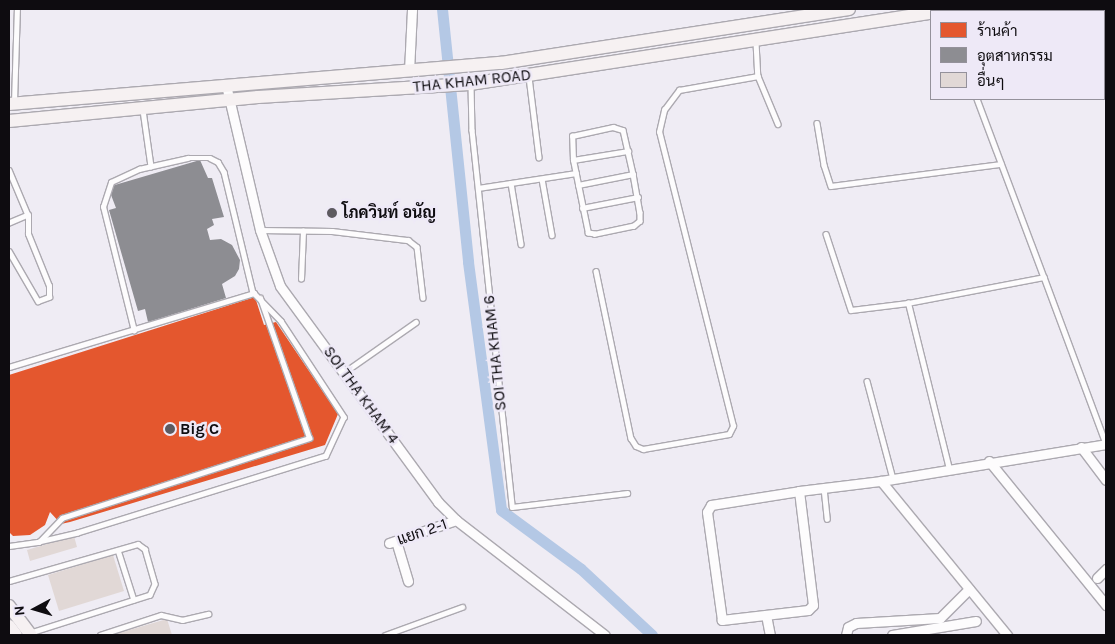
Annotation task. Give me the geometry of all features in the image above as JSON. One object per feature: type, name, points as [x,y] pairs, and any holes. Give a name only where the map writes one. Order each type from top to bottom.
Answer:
[{"type":"street","points":[[410,71],[412,9]]},
{"type":"street","name":"THA KHAM ROAD","points":[[12,103],[501,63],[795,13],[849,9]]},
{"type":"street","name":"THA KHAM ROAD","points":[[14,120],[228,100],[466,84],[756,42],[930,13]]},
{"type":"street","name":"SOI THA KHAM 4","points":[[226,85],[260,230],[280,286],[346,371],[438,502],[456,520],[604,635]]},
{"type":"street","points":[[799,491],[813,605],[808,610],[722,620],[707,509],[711,505],[799,491],[881,481],[989,461],[1106,444]]},
{"type":"street","points":[[1081,447],[1106,480]]},
{"type":"street","points":[[989,461],[1106,605]]},
{"type":"street","points":[[881,481],[1007,635]]},
{"type":"street","name":"แยก 2-1","points":[[408,581],[393,542],[456,520]]},
{"type":"street","points":[[1097,578],[1106,569]]},
{"type":"street","points":[[846,635],[848,628],[856,623],[940,618],[969,589]]},
{"type":"street","points":[[9,606],[31,634]]},
{"type":"street","points":[[766,615],[770,635]]},
{"type":"street","points":[[892,635],[976,621]]},
{"type":"street","points":[[9,626],[16,635]]},
{"type":"lane","points":[[12,103],[17,9]]},
{"type":"lane","points":[[756,42],[758,76],[778,124]]},
{"type":"lane","points":[[529,76],[539,157]]},
{"type":"lane","points":[[596,271],[631,438],[636,446],[643,450],[729,434],[733,426],[659,132],[664,110],[679,90],[758,76]]},
{"type":"lane","name":"SOI THA KHAM 6","points":[[466,84],[512,507],[627,493]]},
{"type":"lane","points":[[977,100],[1106,444]]},
{"type":"lane","points":[[143,107],[151,166]]},
{"type":"lane","points":[[9,128],[14,120]]},
{"type":"lane","points":[[817,123],[824,165],[831,186],[1002,164]]},
{"type":"lane","points":[[613,127],[624,130],[638,197],[640,217],[637,224],[595,234],[588,233],[573,160],[572,136],[613,127]]},
{"type":"lane","points":[[573,160],[628,151]]},
{"type":"lane","points":[[134,330],[104,207],[106,190],[116,177],[151,166],[188,158],[210,158],[218,162],[224,172],[253,293]]},
{"type":"lane","points":[[9,170],[28,215],[28,234],[49,286],[49,297],[38,301],[9,251]]},
{"type":"lane","points":[[478,188],[576,173]]},
{"type":"lane","points":[[578,185],[633,174]]},
{"type":"lane","points":[[542,179],[552,235]]},
{"type":"lane","points":[[511,184],[521,244]]},
{"type":"lane","points":[[582,208],[638,197]]},
{"type":"lane","points":[[9,223],[28,215]]},
{"type":"lane","points":[[260,230],[332,231],[412,243],[421,265],[423,298]]},
{"type":"lane","points":[[301,279],[303,231]]},
{"type":"lane","points":[[826,234],[851,310],[908,303],[1044,277]]},
{"type":"lane","points":[[9,367],[253,293],[259,294],[282,320],[344,414],[343,426],[326,456],[88,530],[39,542],[9,546]]},
{"type":"lane","points":[[39,542],[62,518],[309,438],[259,294]]},
{"type":"lane","points":[[908,303],[949,468]]},
{"type":"lane","points":[[346,371],[416,322]]},
{"type":"lane","points":[[867,382],[893,479]]},
{"type":"lane","points":[[824,488],[827,519]]},
{"type":"lane","points":[[9,581],[138,544],[145,549],[155,590],[150,595],[31,634]]},
{"type":"lane","points":[[118,550],[134,600]]},
{"type":"lane","points":[[385,635],[462,608]]},
{"type":"lane","points":[[100,635],[161,615],[182,620],[208,614]]},
{"type":"building: ร้านค้า","name":"Big C","points":[[255,297],[264,325],[276,322],[338,414],[325,445],[70,522],[61,524],[50,512],[45,525],[30,535],[13,536],[9,532],[9,375]]},
{"type":"building: อุตสาหกรรม","points":[[200,160],[208,178],[212,178],[224,217],[212,219],[214,225],[207,229],[210,240],[221,239],[232,245],[240,260],[239,269],[235,276],[222,284],[226,298],[148,322],[145,309],[138,311],[109,210],[116,208],[108,187]]},
{"type":"building: อื่นๆ","points":[[74,536],[77,547],[30,561],[27,550]]},
{"type":"building: อื่นๆ","points":[[113,555],[124,591],[59,611],[48,575]]},
{"type":"building: อื่นๆ","points":[[167,619],[172,635],[112,635]]},
{"type":"waterway","points":[[442,9],[468,262],[501,510],[581,569],[652,635]]},
{"type":"place","name":"โภควินท์ อนัญ","points":[[332,213]]},
{"type":"place","name":"Big C","points":[[170,429]]}]
